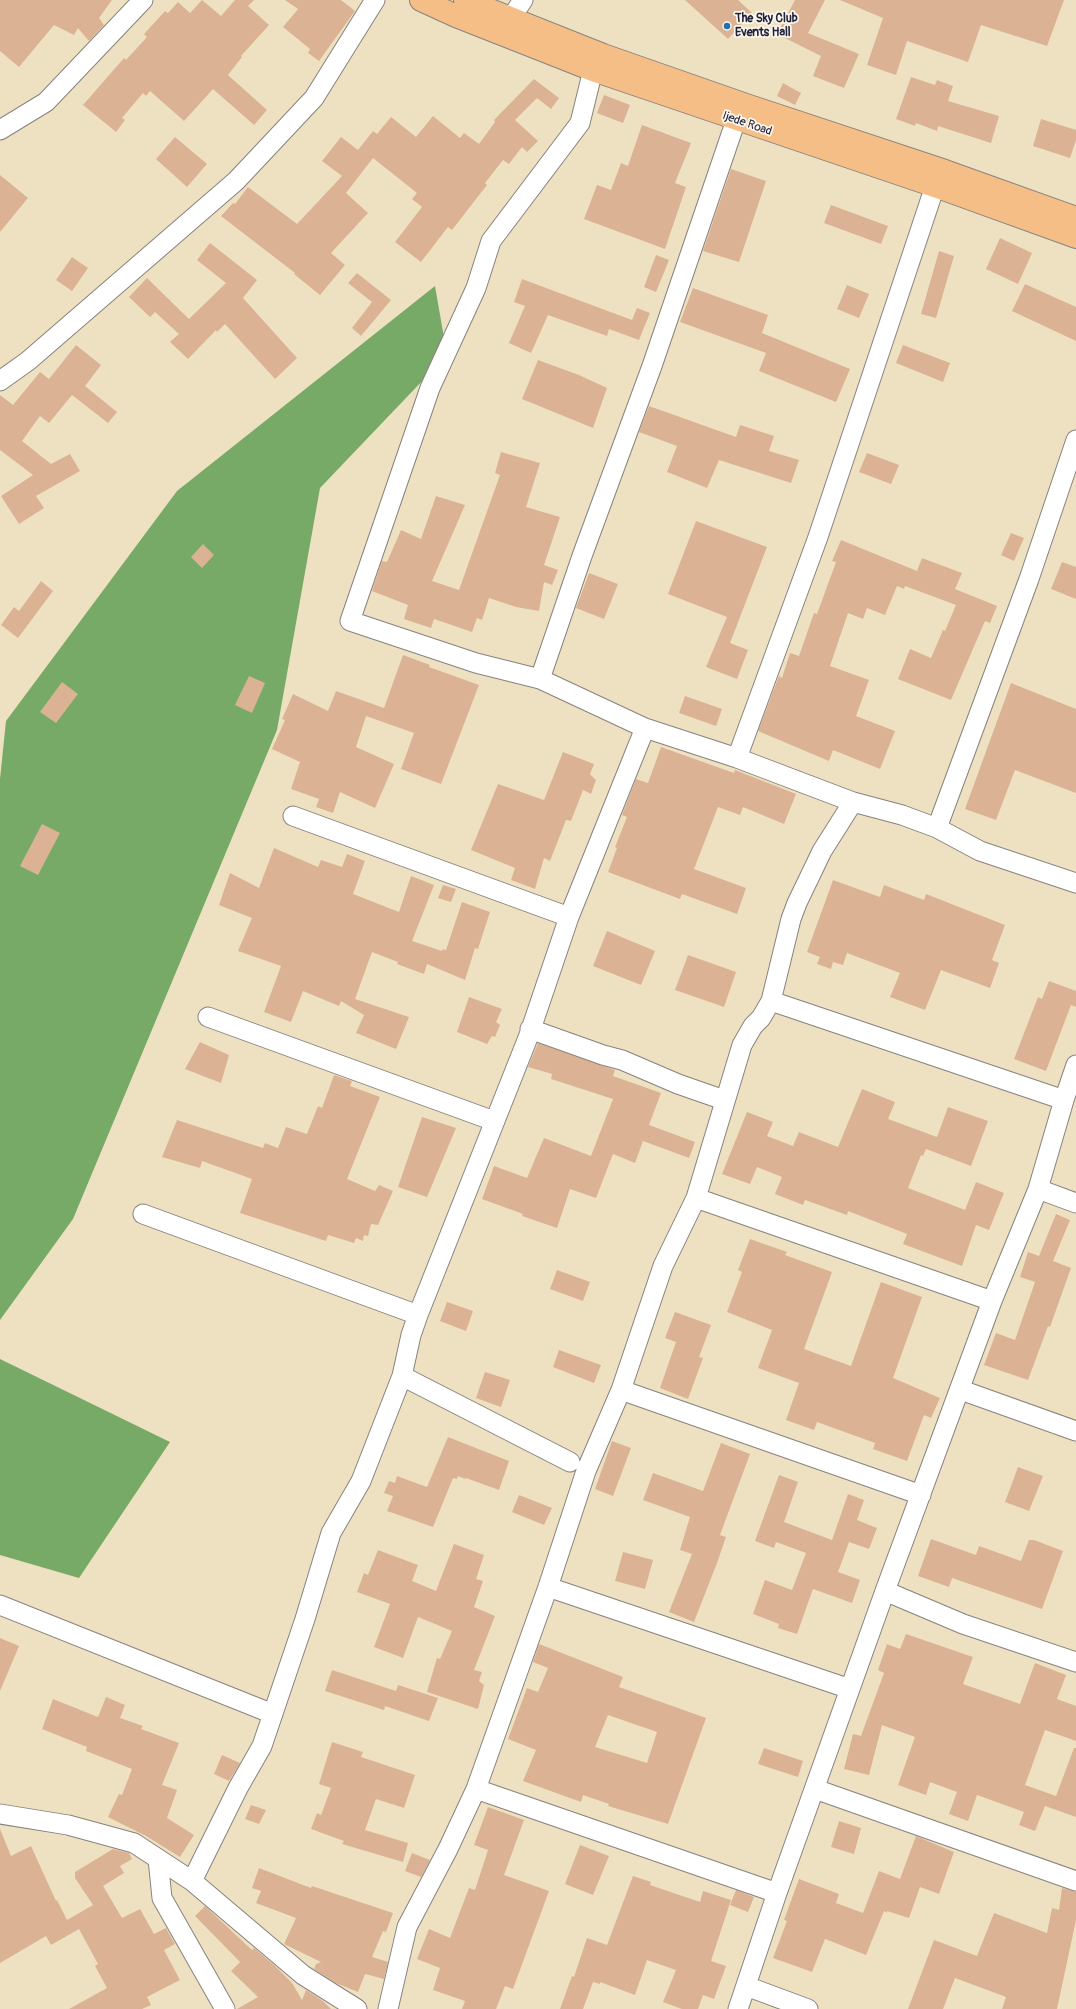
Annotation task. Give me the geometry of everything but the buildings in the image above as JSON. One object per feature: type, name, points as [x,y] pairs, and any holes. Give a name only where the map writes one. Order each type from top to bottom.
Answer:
[{"type":"main road","name":"Ijede Road","points":[[421,0],[456,16],[593,70],[736,120],[935,186],[1076,238]]},
{"type":"main road","name":"Ijede Road","points":[[466,0],[611,57],[945,171],[1076,218]]},
{"type":"street","points":[[0,130],[46,102],[143,0]]},
{"type":"street","points":[[0,381],[28,361],[236,181],[314,98],[375,0]]},
{"type":"street","points":[[511,18],[523,0]]},
{"type":"street","points":[[593,70],[580,123],[492,241],[476,288],[430,388],[350,620],[476,663],[540,679],[645,728],[737,758],[853,802],[902,815],[937,828],[980,852],[1076,883]]},
{"type":"street","points":[[540,679],[582,556],[652,366],[736,120]]},
{"type":"street","points":[[737,758],[818,537],[935,186]]},
{"type":"street","points":[[937,828],[1030,580],[1076,440]]},
{"type":"street","points":[[192,1881],[238,1788],[262,1746],[308,1611],[331,1533],[361,1481],[402,1376],[411,1334],[418,1315],[530,1029],[569,917],[645,728]]},
{"type":"street","points":[[388,2009],[407,1927],[448,1849],[476,1789],[548,1587],[586,1471],[621,1390],[663,1266],[696,1198],[724,1100],[742,1045],[753,1026],[761,1018],[771,1001],[791,919],[797,903],[822,852],[853,802]]},
{"type":"street","points":[[293,816],[569,917]]},
{"type":"street","points":[[771,1001],[1064,1100]]},
{"type":"street","points":[[208,1018],[494,1121]]},
{"type":"street","points":[[530,1029],[602,1055],[622,1060],[678,1084],[724,1100]]},
{"type":"street","points":[[738,2009],[777,1893],[885,1591],[961,1390],[992,1301],[1038,1190],[1064,1100],[1076,1065]]},
{"type":"street","points":[[1038,1190],[1076,1203]]},
{"type":"street","points":[[696,1198],[992,1301]]},
{"type":"street","points":[[143,1214],[418,1315]]},
{"type":"street","points":[[402,1376],[570,1462]]},
{"type":"street","points":[[621,1390],[921,1496]]},
{"type":"street","points":[[961,1390],[1076,1432]]},
{"type":"street","points":[[548,1587],[850,1689]]},
{"type":"street","points":[[885,1591],[963,1624],[1076,1662]]},
{"type":"street","points":[[0,1605],[273,1714]]},
{"type":"street","points":[[476,1789],[777,1893]]},
{"type":"street","points":[[815,1789],[1076,1881]]},
{"type":"street","points":[[0,1814],[68,1825],[118,1837],[134,1843],[192,1881],[303,1975],[357,2009]]},
{"type":"street","points":[[158,1859],[162,1898],[225,2009]]},
{"type":"street","points":[[746,1986],[808,2009]]},
{"type":"green space","points":[[435,286],[447,355],[320,488],[277,730],[73,1219],[0,1320],[0,779],[6,721],[177,491]]},
{"type":"green space","points":[[0,1359],[170,1442],[79,1578],[0,1555]]},
{"type":"place","name":"The Sky Club Events Hall","points":[[727,26]]}]
